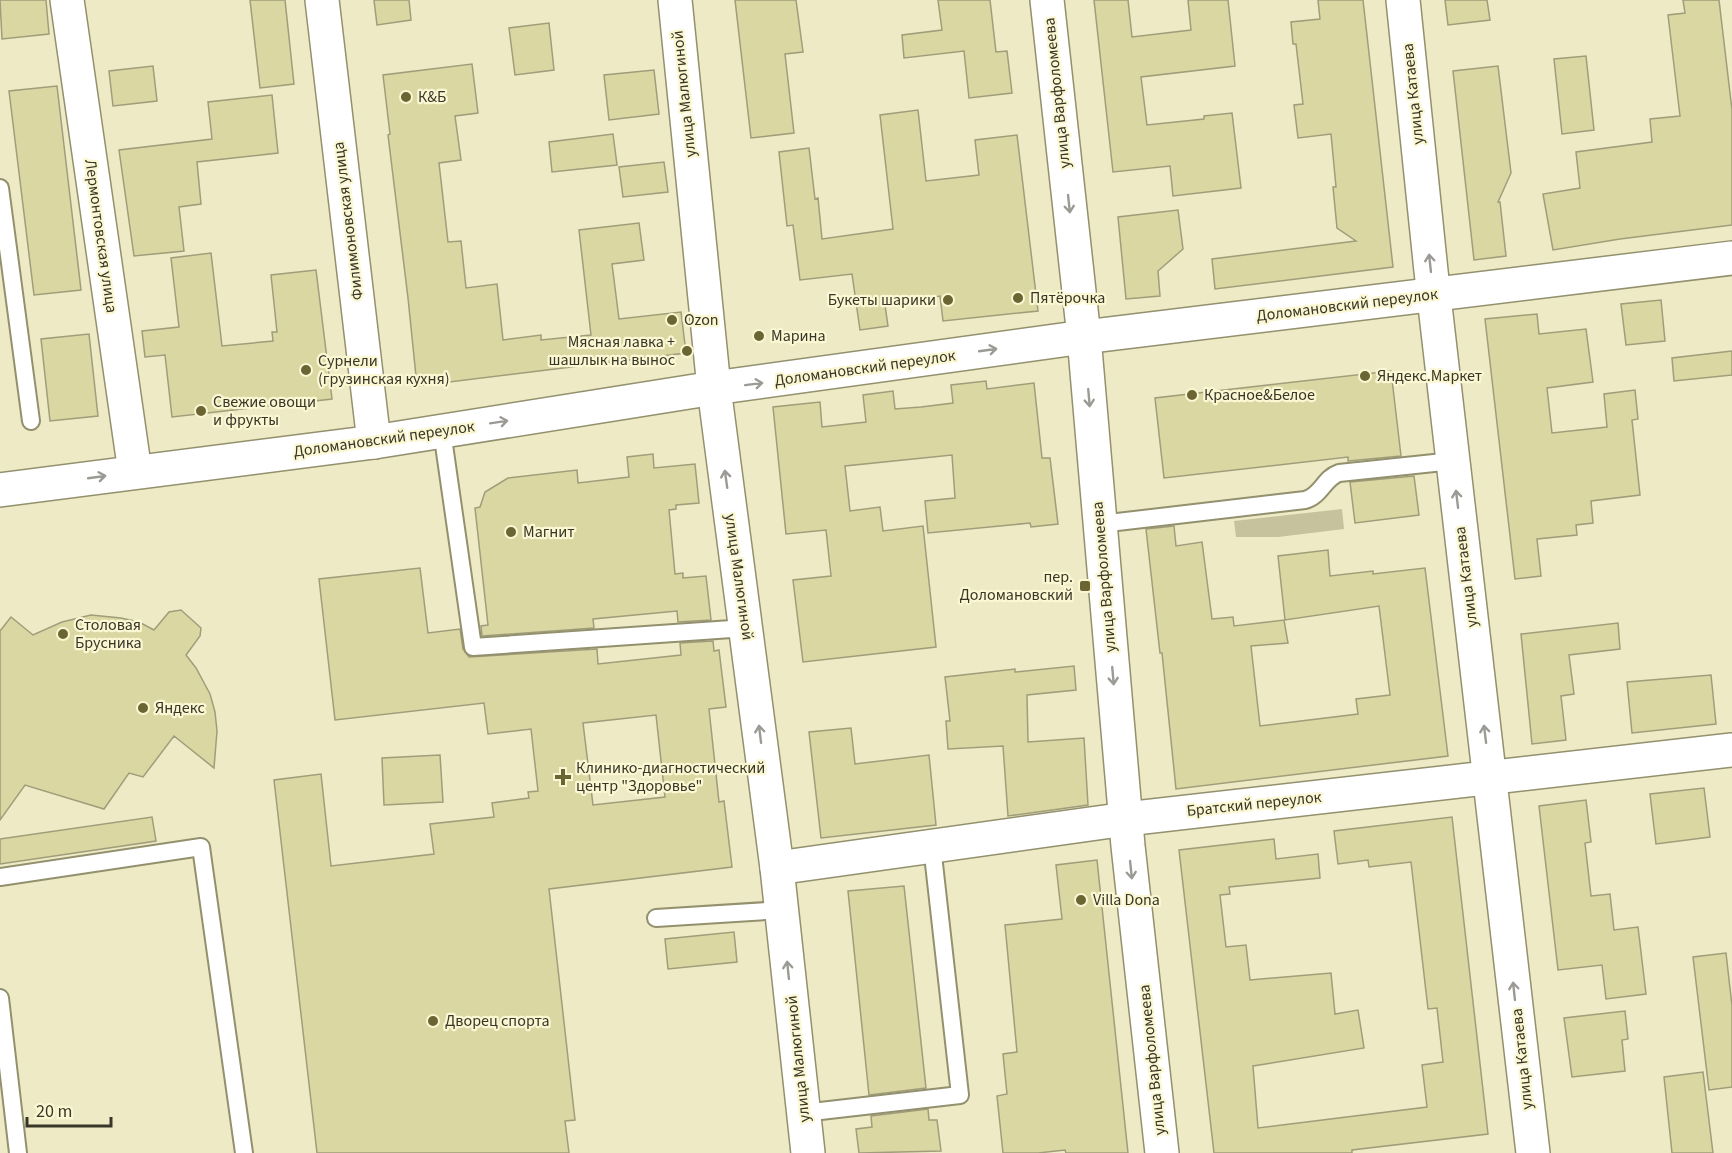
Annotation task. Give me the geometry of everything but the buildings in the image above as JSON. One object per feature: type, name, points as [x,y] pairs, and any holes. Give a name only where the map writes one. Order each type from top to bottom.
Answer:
[{"type":"street","name":"Лермонтовская улица","points":[[67,0],[135,472]]},
{"type":"street","name":"Филимоновская улица","points":[[322,0],[374,442]]},
{"type":"street","name":"улица Малюгиной","points":[[675,0],[714,388],[777,868],[808,1153]]},
{"type":"street","name":"улица Варфоломеева","points":[[1047,0],[1084,337],[1126,819],[1162,1153]]},
{"type":"street","name":"улица Катаева","points":[[1403,0],[1434,295],[1533,1153]]},
{"type":"street","name":"Доломановский переулок","points":[[0,490],[374,442],[714,388],[1084,337],[1732,258]]},
{"type":"street","name":"Братский переулок","points":[[777,868],[1126,819],[1732,750]]},
{"type":"lane","points":[[0,188],[31,421]]},
{"type":"lane","points":[[442,431],[472,647],[746,628]]},
{"type":"lane","points":[[1100,524],[1305,500],[1313,498],[1328,480],[1339,473],[1453,461]]},
{"type":"lane","points":[[803,1113],[960,1095],[932,846]]},
{"type":"lane","points":[[0,877],[201,847],[244,1153]]},
{"type":"lane","points":[[656,918],[782,910]]},
{"type":"lane","points":[[0,998],[18,1153]]},
{"type":"shaded area","points":[[1342,509],[1344,529],[1278,537],[1236,537],[1234,521]]},
{"type":"place","name":"К&Б","points":[[406,97]]},
{"type":"place","name":"Пятёрочка","points":[[1018,298]]},
{"type":"place","name":"Букеты шарики","points":[[948,300]]},
{"type":"place","name":"Ozon","points":[[672,320]]},
{"type":"place","name":"Марина","points":[[759,336]]},
{"type":"place","name":"Мясная лавка + шашлык на вынос","points":[[687,351]]},
{"type":"place","name":"Сурнели (грузинская кухня)","points":[[306,370]]},
{"type":"place","name":"Яндекс.Маркет","points":[[1365,376]]},
{"type":"place","name":"Красное&Белое","points":[[1192,395]]},
{"type":"place","name":"Свежие овощи и фрукты","points":[[201,411]]},
{"type":"place","name":"Магнит","points":[[511,532]]},
{"type":"place","name":"пер. Доломановский","points":[[1085,586]]},
{"type":"place","name":"Столовая Брусника","points":[[63,634]]},
{"type":"place","name":"Яндекс","points":[[143,708]]},
{"type":"place","name":"Клинико-диагностический центр \"Здоровье\"","points":[[563,777]]},
{"type":"place","name":"Villa Dona","points":[[1081,900]]},
{"type":"place","name":"Дворец спорта","points":[[433,1021]]}]
